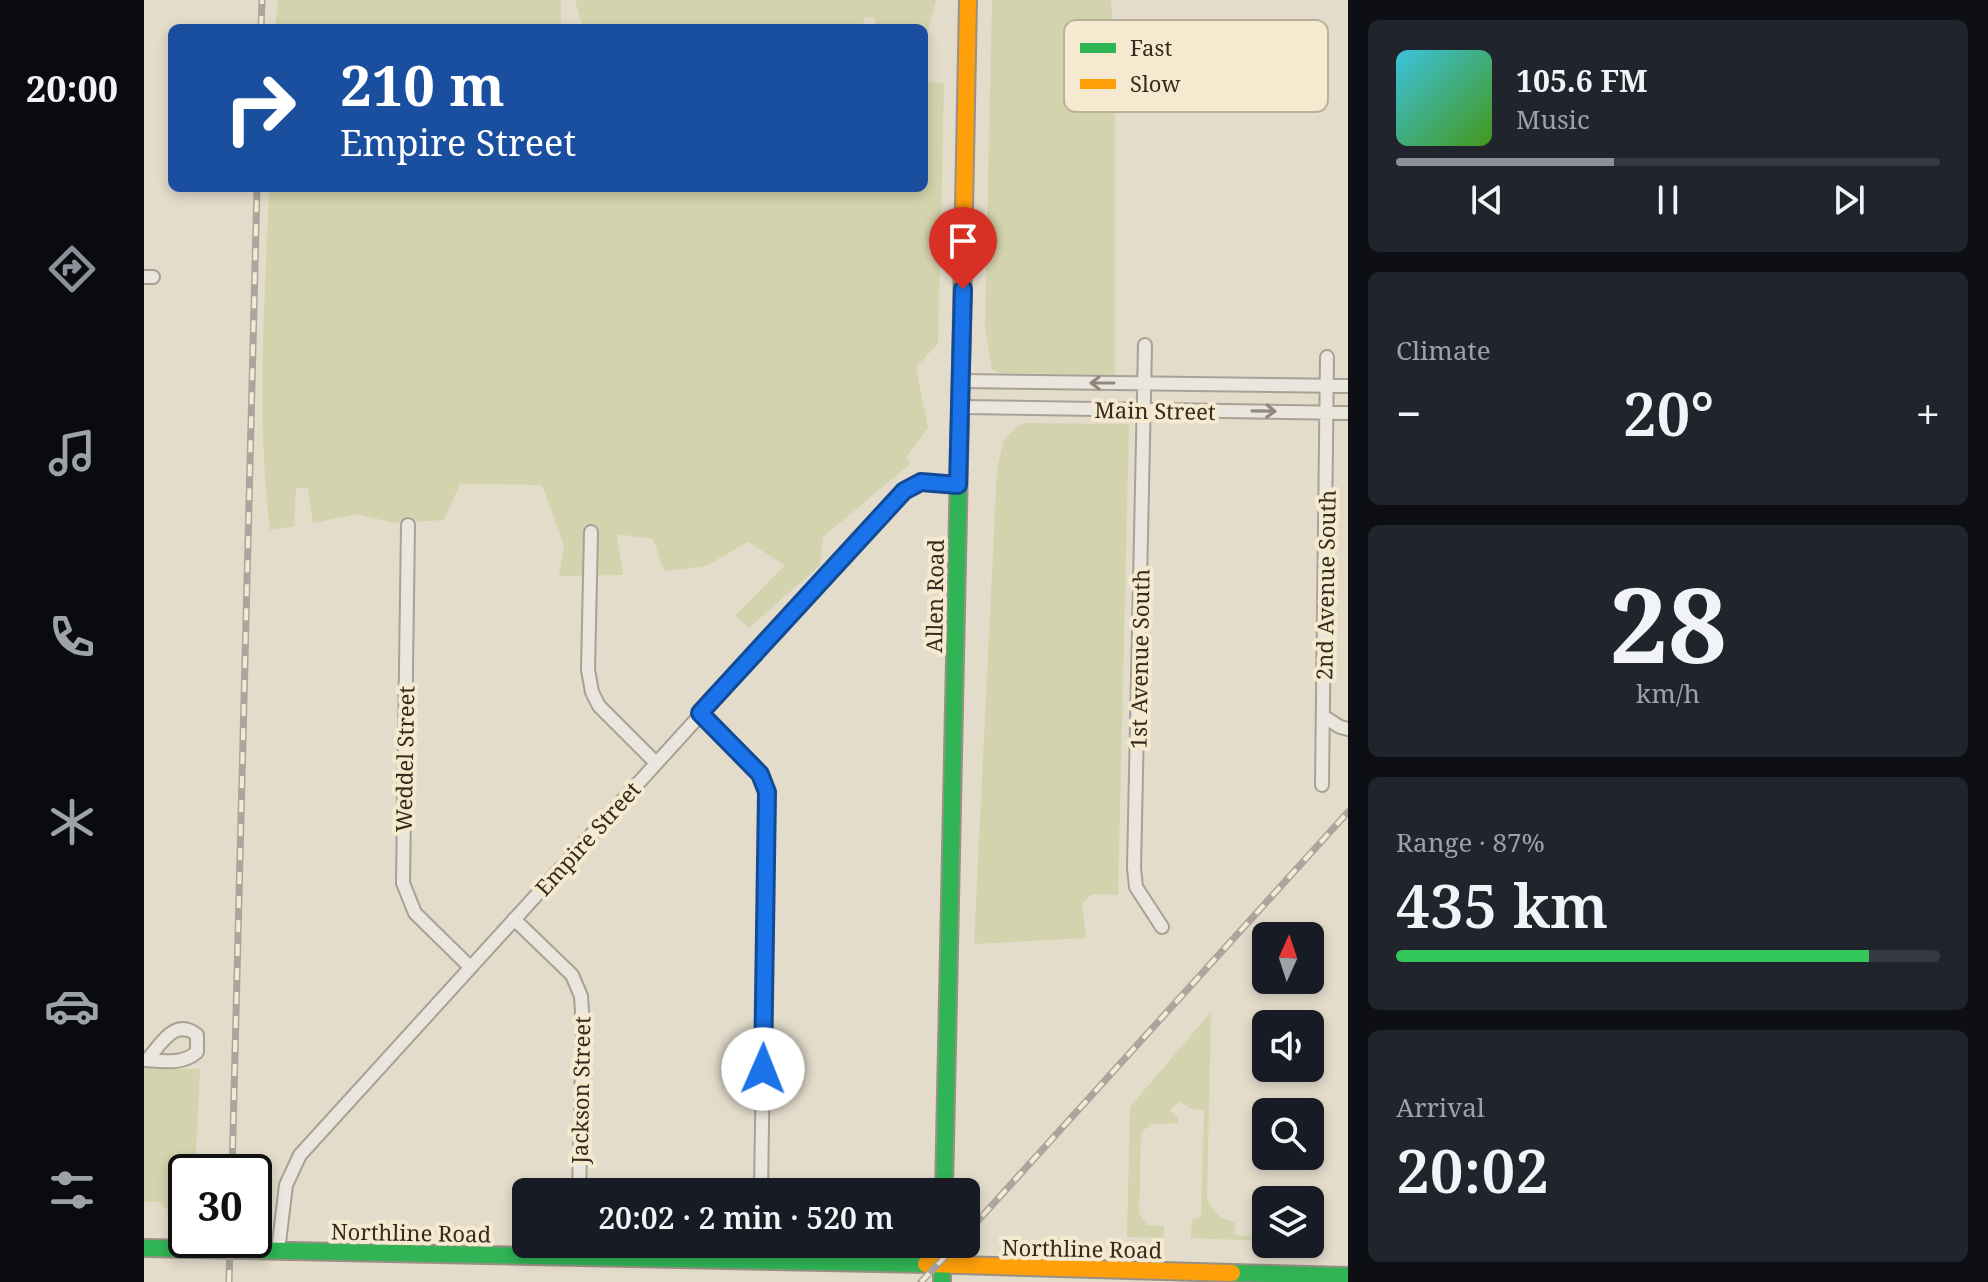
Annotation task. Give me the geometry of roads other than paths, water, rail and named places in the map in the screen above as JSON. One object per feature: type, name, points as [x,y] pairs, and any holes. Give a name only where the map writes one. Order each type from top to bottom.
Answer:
[{"type":"main road","name":"Allen Road","points":[[944,1178],[968,0]]},
{"type":"main road","name":"Northline Road","points":[[144,1248],[512,1251]]},
{"type":"main road","name":"Northline Road","points":[[693,1258],[1348,1276]]},
{"type":"main road","points":[[942,1258],[942,1282]]},
{"type":"street","name":"1st Avenue South","points":[[1145,345],[1134,868],[1136,887],[1162,927]]},
{"type":"street","name":"2nd Avenue South","points":[[1322,785],[1327,357]]},
{"type":"street","name":"Main Street","points":[[962,381],[1348,386]]},
{"type":"street","points":[[1064,408],[1066,383]]},
{"type":"street","name":"Main Street","points":[[962,407],[1348,413]]},
{"type":"street","name":"Empire Street","points":[[278,1251],[286,1185],[295,1162],[904,491],[921,482],[958,485]]},
{"type":"street","name":"Weddel Street","points":[[408,525],[403,883],[415,913],[470,967]]},
{"type":"street","points":[[591,532],[588,670],[592,692],[599,706],[656,763]]},
{"type":"street","points":[[700,713],[760,774],[767,792],[761,1178]]},
{"type":"street","points":[[1323,716],[1348,729]]},
{"type":"street","name":"Jackson Street","points":[[514,919],[572,975],[581,996],[579,1178]]},
{"type":"railway","points":[[261,24],[262,0]]},
{"type":"railway","points":[[232,1154],[257,192]]},
{"type":"railway","points":[[980,1219],[1348,812]]},
{"type":"railway","points":[[229,1282],[230,1258]]},
{"type":"railway","points":[[921,1282],[944,1258]]}]
